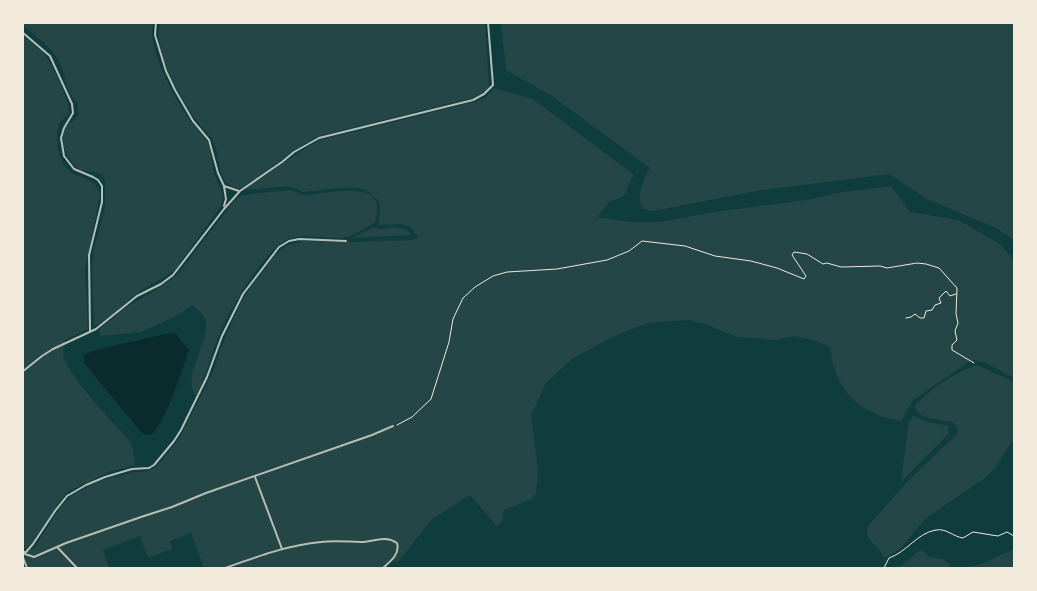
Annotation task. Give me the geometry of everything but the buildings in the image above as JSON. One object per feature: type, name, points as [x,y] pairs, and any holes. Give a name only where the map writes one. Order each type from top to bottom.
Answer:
[{"type":"street","points":[[156,22],[155,35],[166,71],[193,121],[209,140],[218,173],[224,186],[226,199],[224,209]]},
{"type":"street","points":[[22,372],[53,349],[90,332],[137,296],[161,284],[173,275],[240,191],[294,152],[319,138],[473,100],[484,94],[493,85],[488,22]]},
{"type":"street","points":[[22,32],[50,56],[72,104],[73,113],[64,128],[62,138],[64,156],[74,169],[94,177],[102,186],[102,202],[90,255],[90,332]]},
{"type":"street","points":[[224,186],[240,191]]},
{"type":"street","points":[[22,553],[26,552],[33,544],[67,496],[105,477],[132,469],[149,468],[154,465],[181,430],[207,377],[222,336],[243,294],[279,247],[288,241],[299,240],[346,241]]},
{"type":"street","points":[[22,553],[34,558],[57,547],[393,426]]},
{"type":"street","points":[[255,477],[282,549]]},
{"type":"street","points":[[225,568],[282,549],[323,541],[367,542],[380,538],[389,538],[397,543],[397,554],[383,568]]},
{"type":"street","points":[[57,547],[77,568]]},
{"type":"street","points":[[22,553],[27,568]]},
{"type":"path","points":[[393,426],[410,419],[431,399],[449,342],[453,319],[466,295],[483,281],[507,272],[557,269],[607,260],[630,250],[642,241],[655,244],[686,246],[715,256],[751,261],[777,268],[804,278],[806,276],[792,256],[794,252],[807,254],[823,264],[828,263],[841,267],[880,266],[887,268],[907,264],[936,266],[956,285],[956,314],[958,321],[955,332],[957,340],[952,345],[952,348],[954,352],[974,362]]},
{"type":"path","points":[[906,318],[911,318],[915,314],[924,318],[926,311],[932,310],[935,305],[941,303],[939,298],[946,291],[951,296],[957,294]]},
{"type":"path","points":[[884,568],[889,558],[898,555],[912,542],[936,530],[952,533],[963,538],[974,532],[998,536],[1007,532],[1014,536]]},
{"type":"shaded area","points":[[22,23],[153,23],[154,46],[163,72],[183,110],[208,143],[215,177],[222,194],[221,206],[175,270],[140,291],[110,316],[94,326],[92,265],[94,249],[105,208],[104,177],[100,173],[79,170],[67,155],[63,136],[69,124],[78,116],[78,104],[67,87],[62,69],[54,53]]},
{"type":"shaded area","points":[[160,23],[485,23],[489,86],[486,91],[472,98],[319,136],[292,151],[240,189],[226,182],[222,176],[212,139],[197,121],[175,85],[160,46]]},
{"type":"shaded area","points":[[501,23],[1014,23],[1014,240],[998,229],[927,199],[889,174],[762,190],[653,211],[643,209],[640,194],[650,168],[552,96],[506,70]]},
{"type":"shaded area","points":[[22,35],[44,54],[67,100],[69,113],[60,123],[57,133],[58,148],[62,160],[73,173],[96,186],[100,194],[85,270],[88,329],[65,340],[64,358],[72,373],[87,393],[129,440],[134,452],[135,465],[109,472],[69,491],[32,543],[26,548],[22,547]]},
{"type":"shaded area","points":[[494,88],[533,99],[634,175],[624,196],[609,202],[597,217],[629,222],[660,222],[720,211],[807,200],[843,192],[891,186],[910,212],[958,220],[1000,244],[1014,261],[1014,378],[987,363],[970,361],[913,400],[901,421],[874,413],[852,398],[837,376],[832,362],[830,347],[813,340],[793,336],[776,340],[737,337],[690,320],[648,323],[616,335],[572,359],[546,383],[531,415],[538,470],[536,493],[532,499],[504,510],[502,521],[497,526],[470,495],[431,520],[398,562],[391,560],[381,568],[204,568],[191,533],[170,541],[172,549],[150,557],[147,555],[140,536],[103,550],[109,568],[23,568],[23,554],[35,547],[59,509],[72,495],[99,481],[134,472],[145,472],[154,468],[179,439],[214,370],[220,350],[239,306],[276,254],[288,245],[304,241],[356,242],[412,240],[419,237],[414,233],[413,229],[402,224],[378,225],[379,202],[370,192],[364,189],[338,188],[303,192],[289,187],[245,189],[320,140],[478,101],[486,97]]},
{"type":"shaded area","points":[[291,190],[306,195],[347,191],[358,191],[368,194],[374,199],[377,207],[375,222],[346,237],[295,237],[288,239],[275,248],[253,275],[229,314],[197,394],[195,395],[192,386],[192,377],[205,337],[206,328],[204,317],[192,305],[174,317],[141,332],[100,336],[99,330],[125,308],[177,275],[234,201],[242,195]]},
{"type":"shaded area","points":[[394,227],[405,229],[411,235],[351,238],[373,228]]},
{"type":"shaded area","points":[[175,333],[189,350],[167,409],[156,430],[150,435],[142,433],[84,363],[84,355],[92,351]]},
{"type":"shaded area","points":[[977,365],[1014,382],[1014,438],[995,468],[986,477],[925,519],[899,550],[884,558],[868,535],[868,526],[909,480],[957,434],[958,429],[954,423],[926,417],[917,411],[915,406],[944,382]]},
{"type":"shaded area","points":[[914,416],[924,421],[948,426],[949,433],[901,482],[909,421]]},
{"type":"shaded area","points":[[921,549],[929,557],[943,559],[950,565],[948,568],[899,568]]},
{"type":"shaded area","points":[[1014,549],[1014,568],[963,568],[981,564]]}]
